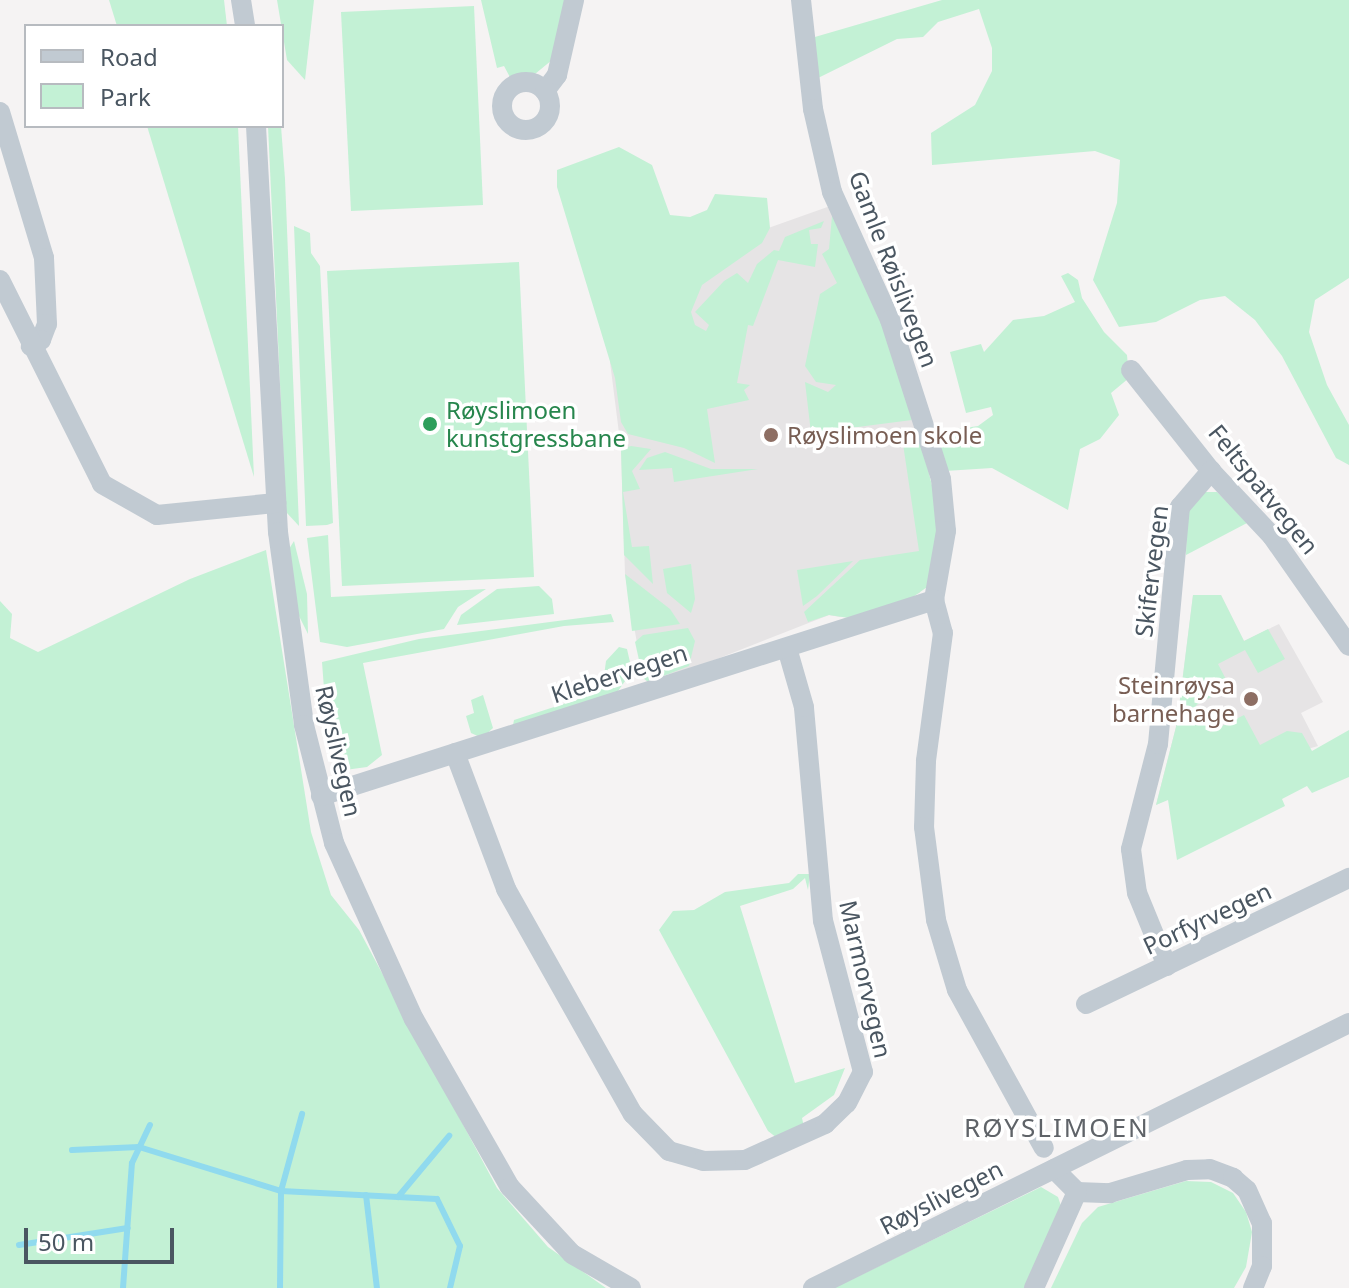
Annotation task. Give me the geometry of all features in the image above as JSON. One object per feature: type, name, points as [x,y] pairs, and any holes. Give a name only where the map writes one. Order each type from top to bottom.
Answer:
[{"type":"street","points":[[241,0],[245,24]]},
{"type":"street","points":[[545,91],[557,75],[574,0]]},
{"type":"street","name":"Gamle Røislivegen","points":[[801,0],[813,109],[832,192],[890,320],[941,479],[946,531],[934,600],[943,633],[926,761],[924,827],[936,920],[964,1004],[1044,1148]]},
{"type":"street","points":[[0,112],[44,258],[47,324],[41,340],[31,346]]},
{"type":"street","name":"Røyslivegen","points":[[256,128],[276,503],[292,655],[321,796],[334,843],[414,1019],[510,1187],[572,1254],[631,1288]]},
{"type":"street","points":[[0,280],[90,467],[127,502],[157,515],[276,503]]},
{"type":"street","name":"Feltspatvegen","points":[[1131,370],[1211,471],[1272,536],[1349,646]]},
{"type":"street","name":"Skifervegen","points":[[1167,966],[1137,893],[1131,849],[1158,744],[1180,507],[1211,471]]},
{"type":"street","name":"Klebervegen","points":[[321,796],[934,600]]},
{"type":"street","name":"Marmorvegen","points":[[455,753],[506,889],[633,1114],[669,1151],[703,1161],[745,1160],[825,1124],[847,1103],[863,1072],[823,921],[804,707],[787,648]]},
{"type":"street","name":"Porfyrvegen","points":[[1086,1004],[1349,878]]},
{"type":"street","name":"Røyslivegen","points":[[813,1288],[1349,1023]]},
{"type":"street","points":[[1054,1169],[1077,1192],[1110,1193],[1187,1170],[1210,1169],[1233,1178],[1247,1190],[1262,1223],[1262,1266],[1253,1287]]},
{"type":"street","points":[[1034,1288],[1077,1192]]},
{"type":"shaded area","name":"Røyslimoen skole","points":[[833,205],[930,458],[920,593],[840,617],[829,615],[684,672],[643,678],[625,574],[621,449],[610,362],[664,292],[740,238]]},
{"type":"shaded area","name":"Steinrøysa barnehage","points":[[1193,595],[1221,595],[1244,641],[1279,624],[1323,702],[1301,713],[1318,746],[1216,775],[1156,805],[1177,723]]},
{"type":"green space","points":[[109,0],[224,0],[227,24],[116,24]]},
{"type":"green space","points":[[277,0],[314,0],[305,80],[287,60],[284,24],[281,24]]},
{"type":"green space","points":[[481,0],[568,0],[552,60],[535,74],[511,79],[504,66],[497,68]]},
{"type":"green space","points":[[942,0],[1349,0],[1349,278],[1315,300],[1309,332],[1327,385],[1349,425],[1349,465],[1336,458],[1282,356],[1255,320],[1225,296],[1200,300],[1156,322],[1119,327],[1093,280],[1117,203],[1120,160],[1095,151],[932,165],[931,133],[975,105],[992,71],[992,48],[979,9],[938,22],[923,37],[897,39],[816,79],[808,39]]},
{"type":"green space","points":[[474,6],[483,205],[351,211],[341,12]]},
{"type":"green space","points":[[148,128],[238,128],[254,477]]},
{"type":"green space","points":[[268,128],[281,128],[299,526],[286,512]]},
{"type":"green space","points":[[619,147],[652,165],[670,215],[690,217],[707,210],[715,194],[767,198],[770,228],[762,243],[702,285],[691,312],[695,325],[706,331],[709,325],[695,312],[724,281],[737,273],[748,283],[757,264],[774,250],[779,251],[785,237],[824,221],[821,228],[809,230],[811,244],[818,244],[815,267],[778,260],[753,326],[748,325],[737,383],[750,385],[744,390],[749,400],[707,409],[715,463],[684,448],[628,434],[621,422],[615,378],[557,187],[557,170]]},
{"type":"green space","points":[[833,205],[878,305],[912,420],[811,433],[805,382],[828,392],[836,385],[816,382],[805,366],[820,294],[837,283],[822,254],[829,249]]},
{"type":"green space","points":[[294,226],[310,233],[311,253],[320,266],[333,523],[327,525],[306,526]]},
{"type":"green space","name":"Røyslimoen kunstgressbane","points":[[519,262],[534,577],[342,586],[327,271]]},
{"type":"green space","points":[[1068,273],[1078,280],[1082,298],[1104,332],[1127,355],[1129,378],[1111,393],[1119,415],[1100,439],[1080,449],[1068,510],[992,468],[945,471],[931,433],[978,426],[993,415],[991,407],[966,413],[950,352],[981,344],[984,352],[1013,320],[1044,316],[1075,302],[1061,276]]},
{"type":"green space","points":[[921,443],[941,520],[930,585],[906,602],[849,618],[829,615],[808,622],[804,612],[860,560],[919,551],[903,444]]},
{"type":"green space","points":[[631,446],[651,449],[632,471],[640,489],[623,492],[632,547],[649,546],[653,584],[624,555],[621,449]]},
{"type":"green space","points":[[665,452],[711,469],[758,469],[674,482],[672,468],[639,470],[647,458]]},
{"type":"green space","points":[[1203,492],[1217,492],[1247,523],[1186,555],[1187,513]]},
{"type":"green space","points":[[328,535],[331,597],[486,589],[458,607],[444,629],[347,647],[320,642],[307,538]]},
{"type":"green space","points":[[294,541],[307,594],[308,634],[297,612],[289,549]]},
{"type":"green space","points":[[266,550],[311,832],[331,895],[359,930],[497,1188],[548,1247],[606,1288],[0,1288],[0,601],[12,614],[10,638],[38,652],[190,579]]},
{"type":"green space","points":[[853,561],[817,596],[803,606],[797,570]]},
{"type":"green space","points":[[691,564],[695,599],[691,613],[667,593],[663,569]]},
{"type":"green space","points":[[625,574],[670,609],[680,624],[632,631]]},
{"type":"green space","points":[[539,586],[552,599],[554,614],[457,625],[461,615],[497,589]]},
{"type":"green space","points":[[1193,595],[1221,595],[1244,641],[1268,629],[1285,659],[1258,673],[1245,650],[1218,664],[1230,687],[1196,705],[1210,732],[1244,715],[1260,745],[1287,731],[1302,733],[1312,751],[1349,730],[1349,777],[1312,793],[1307,786],[1282,799],[1285,806],[1177,860],[1168,800],[1156,805],[1177,723]]},
{"type":"green space","points":[[611,614],[614,622],[564,626],[363,663],[382,755],[367,767],[345,770],[329,756],[322,662],[419,639]]},
{"type":"green space","points":[[688,628],[695,641],[689,666],[648,682],[643,678],[635,642],[643,635]]},
{"type":"green space","points":[[619,647],[627,649],[632,671],[616,694],[513,725],[514,720],[591,695],[603,683],[606,661]]},
{"type":"green space","points":[[483,695],[493,728],[482,738],[471,733],[466,716],[474,713],[471,700]]},
{"type":"green space","points":[[798,874],[810,874],[808,890],[805,878],[793,889],[740,906],[795,1083],[845,1068],[834,1095],[802,1118],[804,1127],[777,1138],[768,1131],[659,930],[673,911],[694,910],[725,892],[789,883]]},
{"type":"green space","points":[[1186,1181],[1211,1182],[1233,1193],[1246,1212],[1252,1232],[1246,1267],[1234,1288],[1051,1288],[1082,1223],[1098,1207]]},
{"type":"green space","points":[[1041,1187],[1058,1197],[1062,1209],[1029,1288],[834,1288]]},
{"type":"waterway","points":[[280,1288],[281,1191],[302,1114]]},
{"type":"waterway","points":[[123,1288],[132,1163],[150,1125]]},
{"type":"waterway","points":[[398,1197],[449,1136]]},
{"type":"waterway","points":[[72,1150],[139,1147],[281,1191],[437,1199],[460,1246],[450,1288]]},
{"type":"waterway","points":[[366,1195],[377,1288]]},
{"type":"waterway","points":[[19,1245],[128,1228]]},
{"type":"place","name":"Røyslimoen kunstgressbane","points":[[430,424]]},
{"type":"place","name":"Røyslimoen skole","points":[[771,435]]},
{"type":"place","name":"Steinrøysa barnehage","points":[[1251,699]]},
{"type":"district","name":"RØYSLIMOEN","points":[[1057,1128]]}]
